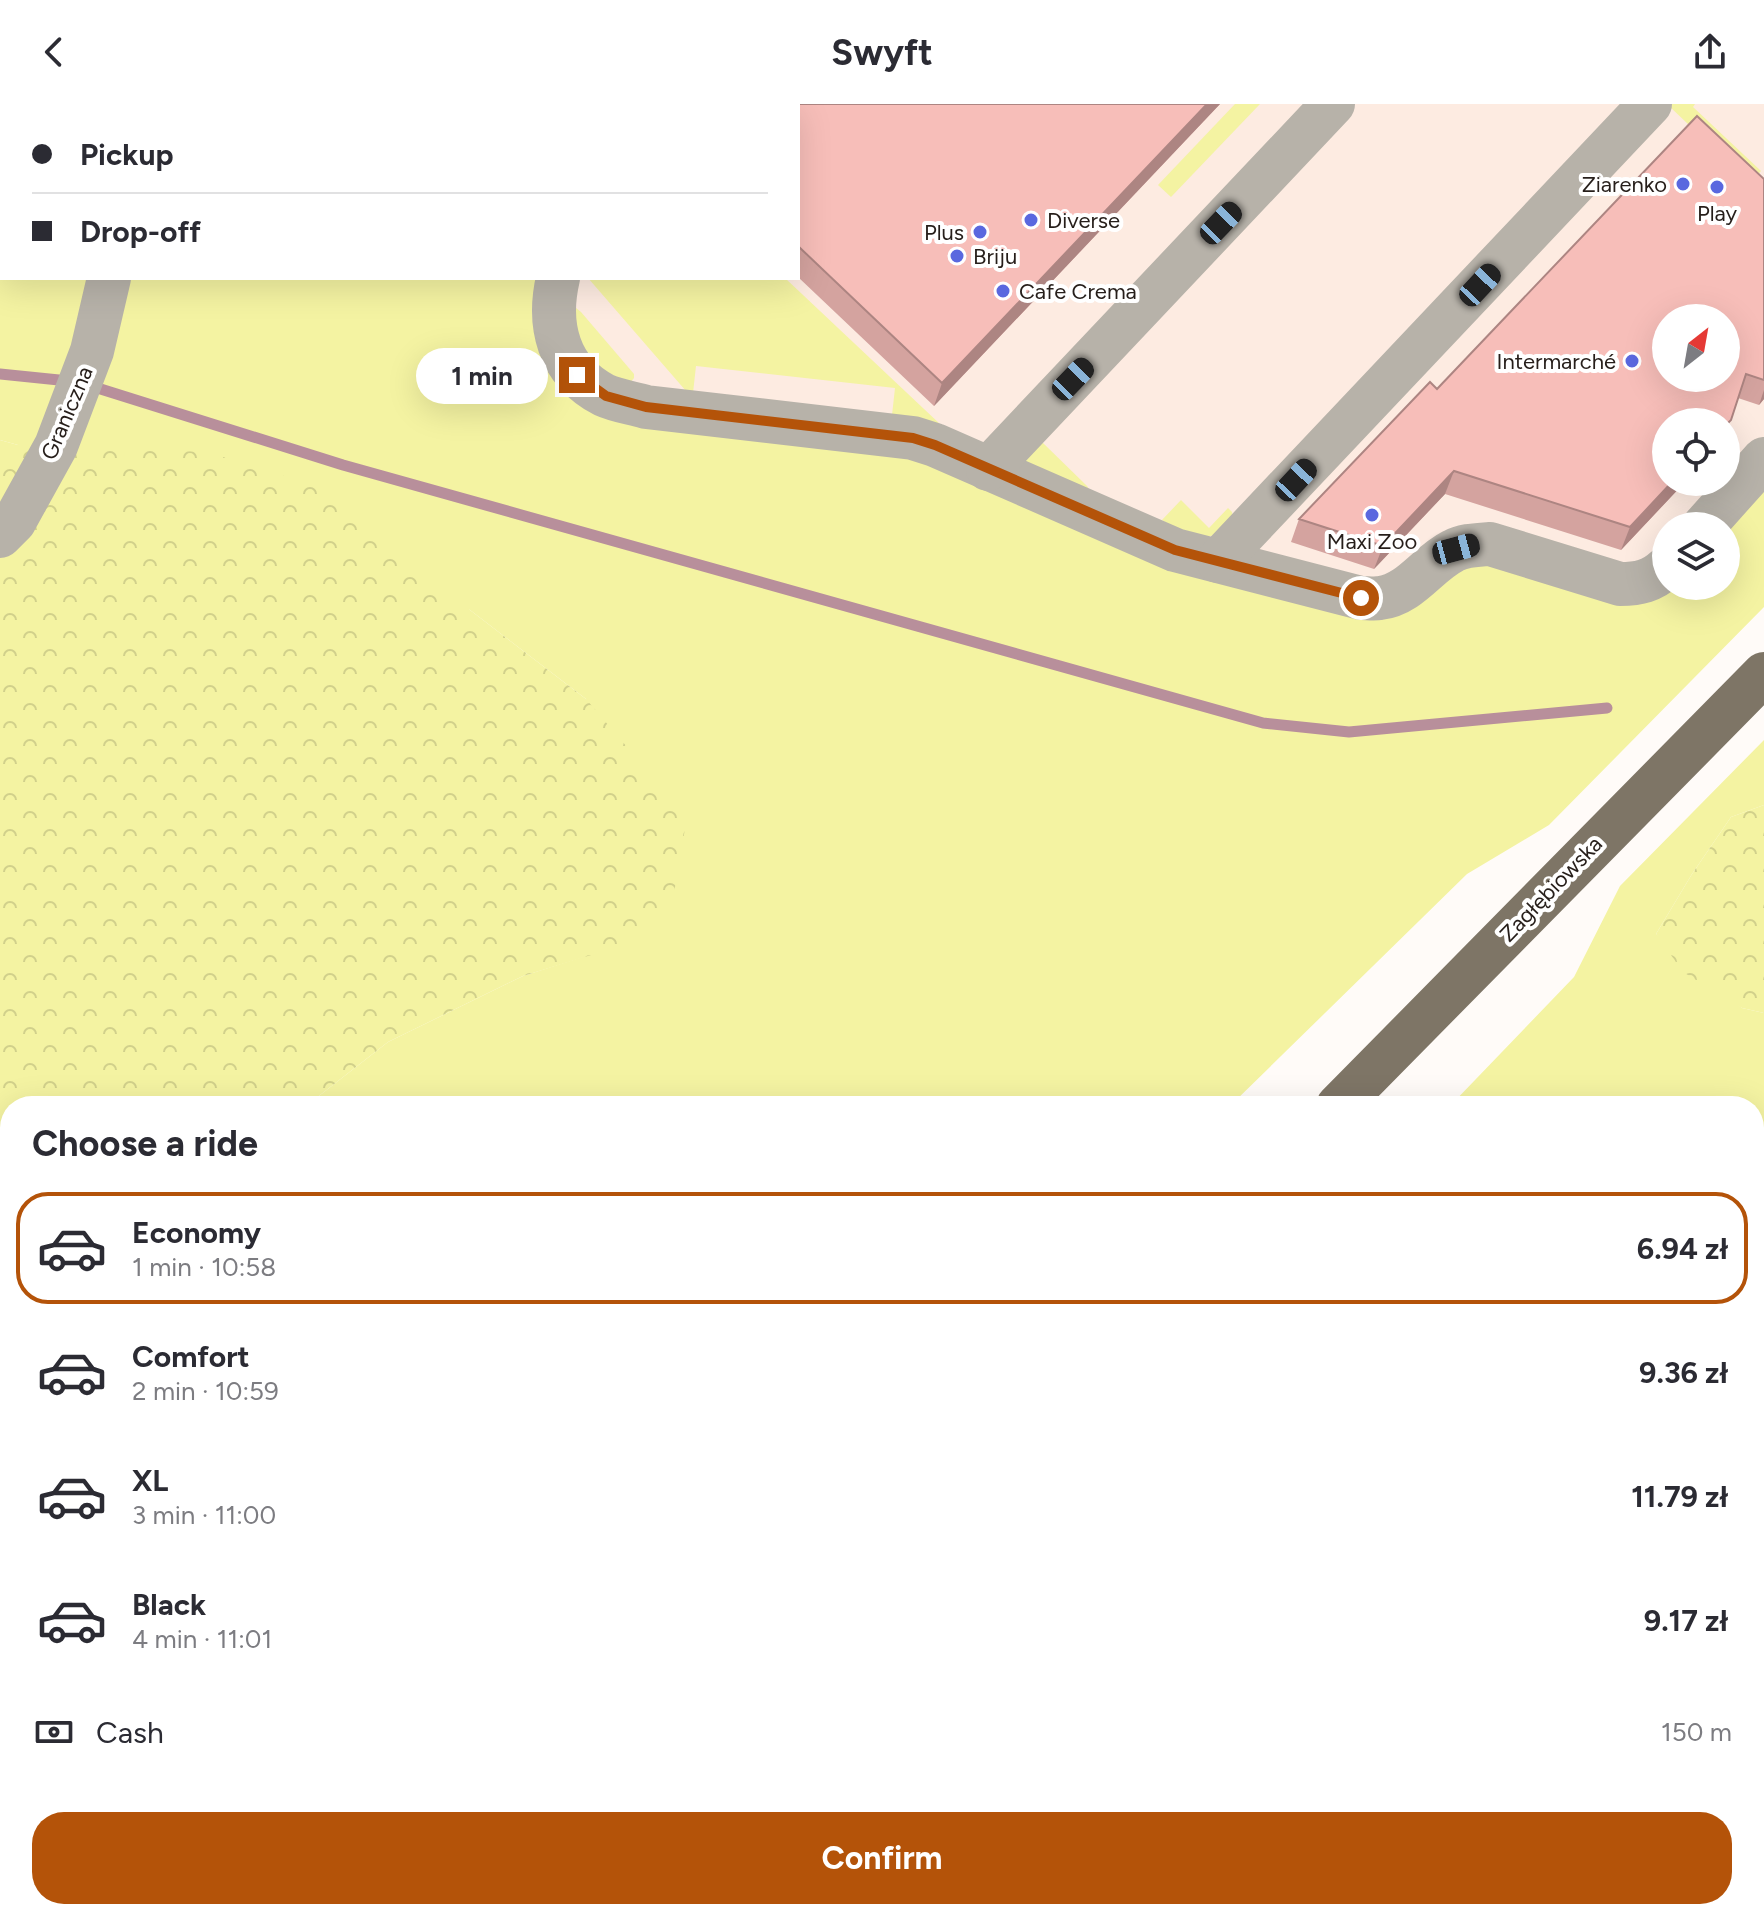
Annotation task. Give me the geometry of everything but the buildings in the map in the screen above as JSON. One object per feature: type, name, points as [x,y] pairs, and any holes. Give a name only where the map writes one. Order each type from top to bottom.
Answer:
[{"type":"main road","name":"Zagłębiowska","points":[[1348,1096],[1764,674]]},
{"type":"street","points":[[988,469],[1333,104]]},
{"type":"street","points":[[1218,561],[1650,104]]},
{"type":"street","name":"Graniczna","points":[[0,536],[14,522],[56,446],[92,351],[109,280]]},
{"type":"street","points":[[558,280],[553,305],[555,334],[565,359],[577,375],[606,396],[646,407],[913,438],[1175,550],[1361,598],[1382,598],[1397,593],[1412,584],[1441,557],[1472,545],[1490,544],[1620,584],[1639,584],[1652,579]]},
{"type":"street","points":[[1717,512],[1764,459]]},
{"type":"shaded area","points":[[800,104],[1764,104],[1764,484],[1739,512],[1652,512],[1654,600],[1564,707],[334,473],[517,280],[800,280]]},
{"type":"green space","points":[[1235,104],[1260,104],[1171,197],[1158,185]]},
{"type":"green space","points":[[1670,104],[1695,104],[1693,107],[1761,171],[1750,183]]},
{"type":"green space","points":[[0,280],[538,280],[533,320],[545,361],[893,445],[1374,616],[1472,559],[1652,584],[1652,600],[1740,600],[1740,512],[1738,512],[1764,480],[1764,607],[1549,825],[1467,874],[1240,1096],[319,1096],[388,1042],[523,976],[617,946],[586,699],[470,610],[0,440]]},
{"type":"green space","points":[[590,280],[787,280],[941,425],[892,415],[895,388],[696,366],[693,393],[686,391]]},
{"type":"green space","points":[[572,308],[581,312],[634,374],[630,383],[586,363]]},
{"type":"green space","points":[[0,440],[18,445],[207,452],[329,490],[470,610],[586,699],[687,817],[674,893],[617,947],[523,976],[388,1042],[319,1096],[0,1096]]},
{"type":"green space","points":[[1039,442],[1089,489],[1029,471],[1023,454]]},
{"type":"green space","points":[[1181,500],[1209,528],[1228,508],[1233,518],[1221,532],[1212,536],[1189,534],[1162,520]]},
{"type":"green space","points":[[1764,740],[1764,805],[1731,817],[1656,934],[1742,1008],[1764,1013],[1764,1096],[1460,1096],[1574,977],[1620,886]]},
{"type":"green space","points":[[1764,805],[1764,1013],[1742,1008],[1683,972],[1656,934],[1731,817]]},
{"type":"waterway","points":[[0,374],[59,380]]},
{"type":"waterway","points":[[91,386],[343,465],[1263,723],[1349,732],[1607,708]]},
{"type":"place","name":"Ziarenko","points":[[1683,184]]},
{"type":"place","name":"Play","points":[[1717,187]]},
{"type":"place","name":"Diverse","points":[[1031,220]]},
{"type":"place","name":"Plus","points":[[980,232]]},
{"type":"place","name":"Briju","points":[[957,256]]},
{"type":"place","name":"Cafe Crema","points":[[1003,291]]},
{"type":"place","name":"Intermarché","points":[[1632,361]]},
{"type":"place","name":"Maxi Zoo","points":[[1372,515]]},
{"type":"route","points":[[577,375],[606,396],[646,407],[913,438],[1175,550],[1361,598]]}]
